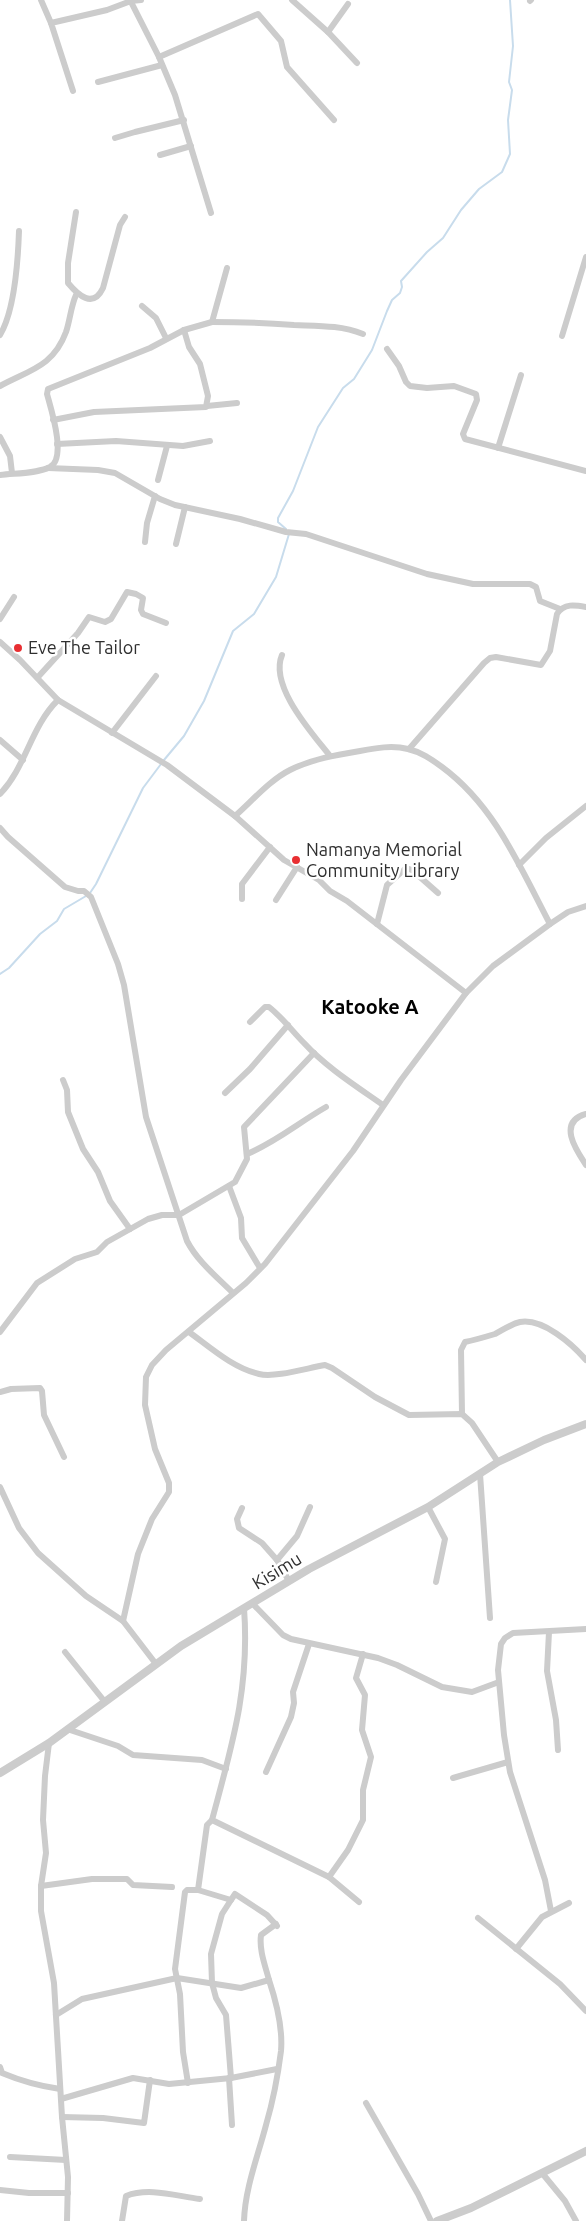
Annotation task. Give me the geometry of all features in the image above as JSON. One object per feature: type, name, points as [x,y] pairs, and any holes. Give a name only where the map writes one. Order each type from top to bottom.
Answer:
[{"type":"street","points":[[41,0],[51,23],[73,91]]},
{"type":"street","points":[[51,23],[107,10],[130,0],[141,0]]},
{"type":"street","points":[[130,0],[159,57],[184,120],[211,213]]},
{"type":"street","points":[[292,0],[328,32],[357,64]]},
{"type":"street","points":[[328,32],[348,4]]},
{"type":"street","points":[[159,57],[213,35],[254,15],[260,15],[281,41],[287,67],[334,120]]},
{"type":"street","points":[[98,82],[162,65]]},
{"type":"street","points":[[115,138],[184,120]]},
{"type":"street","points":[[160,155],[191,146]]},
{"type":"street","points":[[76,212],[68,263],[68,283],[76,294],[93,299],[98,297],[103,288],[120,225],[125,217]]},
{"type":"street","points":[[0,335],[5,325],[17,272],[19,231]]},
{"type":"street","points":[[562,336],[586,257]]},
{"type":"street","points":[[212,322],[227,268]]},
{"type":"street","points":[[0,386],[37,369],[54,354],[66,331],[76,294]]},
{"type":"street","points":[[142,306],[156,318],[166,338]]},
{"type":"street","points":[[48,468],[55,463],[57,444],[47,394],[48,389],[150,348],[184,330],[212,322],[251,322],[338,326],[363,334]]},
{"type":"street","points":[[184,330],[189,347],[200,364],[208,396],[208,406]]},
{"type":"street","points":[[387,348],[396,359],[406,382],[410,386],[427,388],[454,386],[476,394],[477,400],[463,437],[465,439],[586,471]]},
{"type":"street","points":[[498,448],[521,375]]},
{"type":"street","points":[[53,420],[82,413],[157,411],[237,404]]},
{"type":"street","points":[[0,437],[10,456],[12,473]]},
{"type":"street","points":[[57,444],[116,440],[183,446],[210,441]]},
{"type":"street","points":[[158,480],[167,446]]},
{"type":"street","points":[[0,475],[48,468],[98,470],[115,474],[175,505],[320,538],[427,574],[472,584],[530,584],[536,587],[540,601],[560,609],[575,605],[586,607]]},
{"type":"street","points":[[145,542],[147,523],[155,496]]},
{"type":"street","points":[[176,544],[186,507]]},
{"type":"street","points":[[38,677],[78,633],[89,617],[105,622],[111,619],[127,592],[143,598],[141,610],[143,614],[166,623]]},
{"type":"street","points":[[0,618],[14,597]]},
{"type":"street","points":[[409,749],[490,658],[496,657],[537,666],[545,661],[550,651],[560,609]]},
{"type":"street","points":[[0,642],[38,677],[58,700],[167,765],[235,816],[284,860],[319,880],[330,891],[347,901],[466,993]]},
{"type":"street","points":[[282,655],[279,663],[280,674],[292,707],[330,756]]},
{"type":"street","points":[[112,733],[156,676]]},
{"type":"street","points":[[0,794],[21,766],[27,749],[49,711],[58,700]]},
{"type":"street","points":[[0,740],[23,760]]},
{"type":"street","points":[[235,816],[290,770],[330,756],[381,747],[409,749],[434,762],[470,790],[504,837],[550,924]]},
{"type":"street","points":[[519,865],[546,838],[586,806]]},
{"type":"street","points":[[0,828],[8,838],[66,887],[84,891],[91,897],[118,964],[124,985],[146,1117],[179,1215],[193,1252],[233,1293]]},
{"type":"street","points":[[242,899],[242,884],[270,847]]},
{"type":"street","points":[[276,900],[298,867]]},
{"type":"street","points":[[377,924],[387,886],[406,868],[412,870],[438,893]]},
{"type":"street","points":[[123,1621],[138,1554],[152,1519],[169,1492],[169,1483],[150,1432],[144,1394],[146,1377],[152,1365],[166,1350],[246,1283],[260,1268],[353,1151],[383,1105],[443,1021],[466,993],[493,966],[550,924],[568,912],[586,906]]},
{"type":"street","points":[[250,1022],[267,1006],[282,1017],[314,1053],[383,1105]]},
{"type":"street","points":[[225,1094],[250,1069],[288,1025]]},
{"type":"street","points":[[0,1330],[38,1283],[75,1259],[97,1252],[108,1242],[155,1216],[179,1215],[235,1182],[244,1169],[247,1154],[244,1127],[314,1053]]},
{"type":"street","points":[[63,1080],[67,1090],[68,1112],[79,1141],[98,1172],[110,1201],[130,1229]]},
{"type":"street","points":[[247,1154],[270,1144],[305,1119],[326,1108]]},
{"type":"street","points":[[586,1114],[580,1116],[574,1122],[570,1134],[573,1146],[586,1165]]},
{"type":"street","points":[[229,1186],[241,1218],[242,1238],[260,1268]]},
{"type":"street","points":[[462,1414],[461,1350],[465,1342],[498,1333],[518,1323],[528,1322],[543,1326],[572,1347],[586,1360]]},
{"type":"street","points":[[189,1332],[228,1361],[260,1374],[325,1365],[409,1415],[462,1414],[472,1423],[498,1462]]},
{"type":"street","points":[[0,1392],[11,1389],[40,1388],[42,1391],[44,1415],[64,1456]]},
{"type":"street","name":"Kisimu","points":[[0,1773],[49,1743],[181,1646],[244,1608],[359,1542],[428,1507],[498,1462],[544,1440],[586,1424]]},
{"type":"street","points":[[480,1474],[490,1618]]},
{"type":"street","points":[[0,1487],[19,1528],[38,1553],[86,1596],[123,1621],[156,1664]]},
{"type":"street","points":[[277,1560],[297,1536],[310,1507]]},
{"type":"street","points":[[428,1507],[445,1539],[436,1582]]},
{"type":"street","points":[[242,1508],[237,1520],[239,1528],[262,1542],[277,1560],[290,1581]]},
{"type":"street","points":[[253,1604],[283,1635],[309,1644],[363,1654],[396,1665],[442,1687],[472,1692],[499,1682]]},
{"type":"street","points":[[198,1890],[207,1825],[212,1820],[241,1703],[245,1677],[246,1640],[244,1608]]},
{"type":"street","points":[[551,1912],[546,1885],[508,1762],[498,1670],[501,1644],[505,1638],[513,1633],[586,1629]]},
{"type":"street","points":[[549,1632],[548,1671],[556,1720],[558,1750]]},
{"type":"street","points":[[266,1772],[291,1717],[294,1703],[293,1692],[309,1644]]},
{"type":"street","points":[[65,1652],[105,1702]]},
{"type":"street","points":[[329,1877],[348,1850],[363,1820],[363,1790],[371,1757],[362,1730],[365,1695],[356,1678],[363,1654]]},
{"type":"street","points":[[67,1729],[118,1746],[133,1755],[202,1760],[226,1769]]},
{"type":"street","points":[[49,1743],[43,1820],[46,1853],[41,1886],[41,1911],[54,1983],[68,2192],[67,2221]]},
{"type":"street","points":[[453,1778],[508,1762]]},
{"type":"street","points":[[212,1820],[329,1877],[359,1902]]},
{"type":"street","points":[[41,1886],[110,1878],[127,1879],[133,1885],[172,1887]]},
{"type":"street","points":[[188,2083],[183,2052],[180,1994],[176,1969],[184,1895],[187,1890],[198,1890],[231,1900]]},
{"type":"street","points":[[232,2125],[226,2015],[216,1998],[212,1983],[211,1954],[222,1914],[235,1894],[249,1902],[277,1926],[261,1935],[260,1942],[281,2035],[281,2051],[272,2104],[254,2167],[244,2221]]},
{"type":"street","points":[[516,1949],[536,1923],[551,1912],[569,1903]]},
{"type":"street","points":[[478,1918],[560,1984],[586,2010]]},
{"type":"street","points":[[56,2015],[82,1998],[177,1978],[241,1988],[269,1980]]},
{"type":"street","points":[[0,2067],[2,2073],[17,2080],[37,2086],[60,2089]]},
{"type":"street","points":[[61,2099],[133,2078],[169,2084],[188,2083],[230,2078],[277,2069]]},
{"type":"street","points":[[62,2117],[103,2118],[144,2123],[150,2080]]},
{"type":"street","points":[[366,2103],[432,2221]]},
{"type":"street","points":[[437,2221],[471,2208],[586,2151]]},
{"type":"street","points":[[10,2157],[66,2160]]},
{"type":"street","points":[[542,2173],[565,2201],[576,2221]]},
{"type":"street","points":[[0,2190],[29,2193],[68,2192]]},
{"type":"street","points":[[122,2221],[124,2200],[126,2196],[136,2192],[152,2192],[200,2199]]},
{"type":"waterway","points":[[286,529],[278,522],[278,518],[293,491],[318,427],[343,388],[354,379],[372,350],[392,300],[400,293],[401,281],[427,252],[443,238],[461,210],[479,189],[502,172],[510,154],[508,120],[512,90],[509,82],[513,46],[510,0]]},
{"type":"waterway","points":[[164,760],[184,736],[204,701],[233,631],[254,614],[276,577],[289,534]]},
{"type":"waterway","points":[[90,893],[143,788],[161,764]]},
{"type":"waterway","points":[[0,974],[9,968],[40,934],[57,921],[64,909],[86,896]]},
{"type":"place","name":"Eve The Tailor","points":[[18,648]]},
{"type":"place","name":"Namanya Memorial Community Library","points":[[296,860]]},
{"type":"district","name":"Katooke A","points":[[370,1007]]}]
